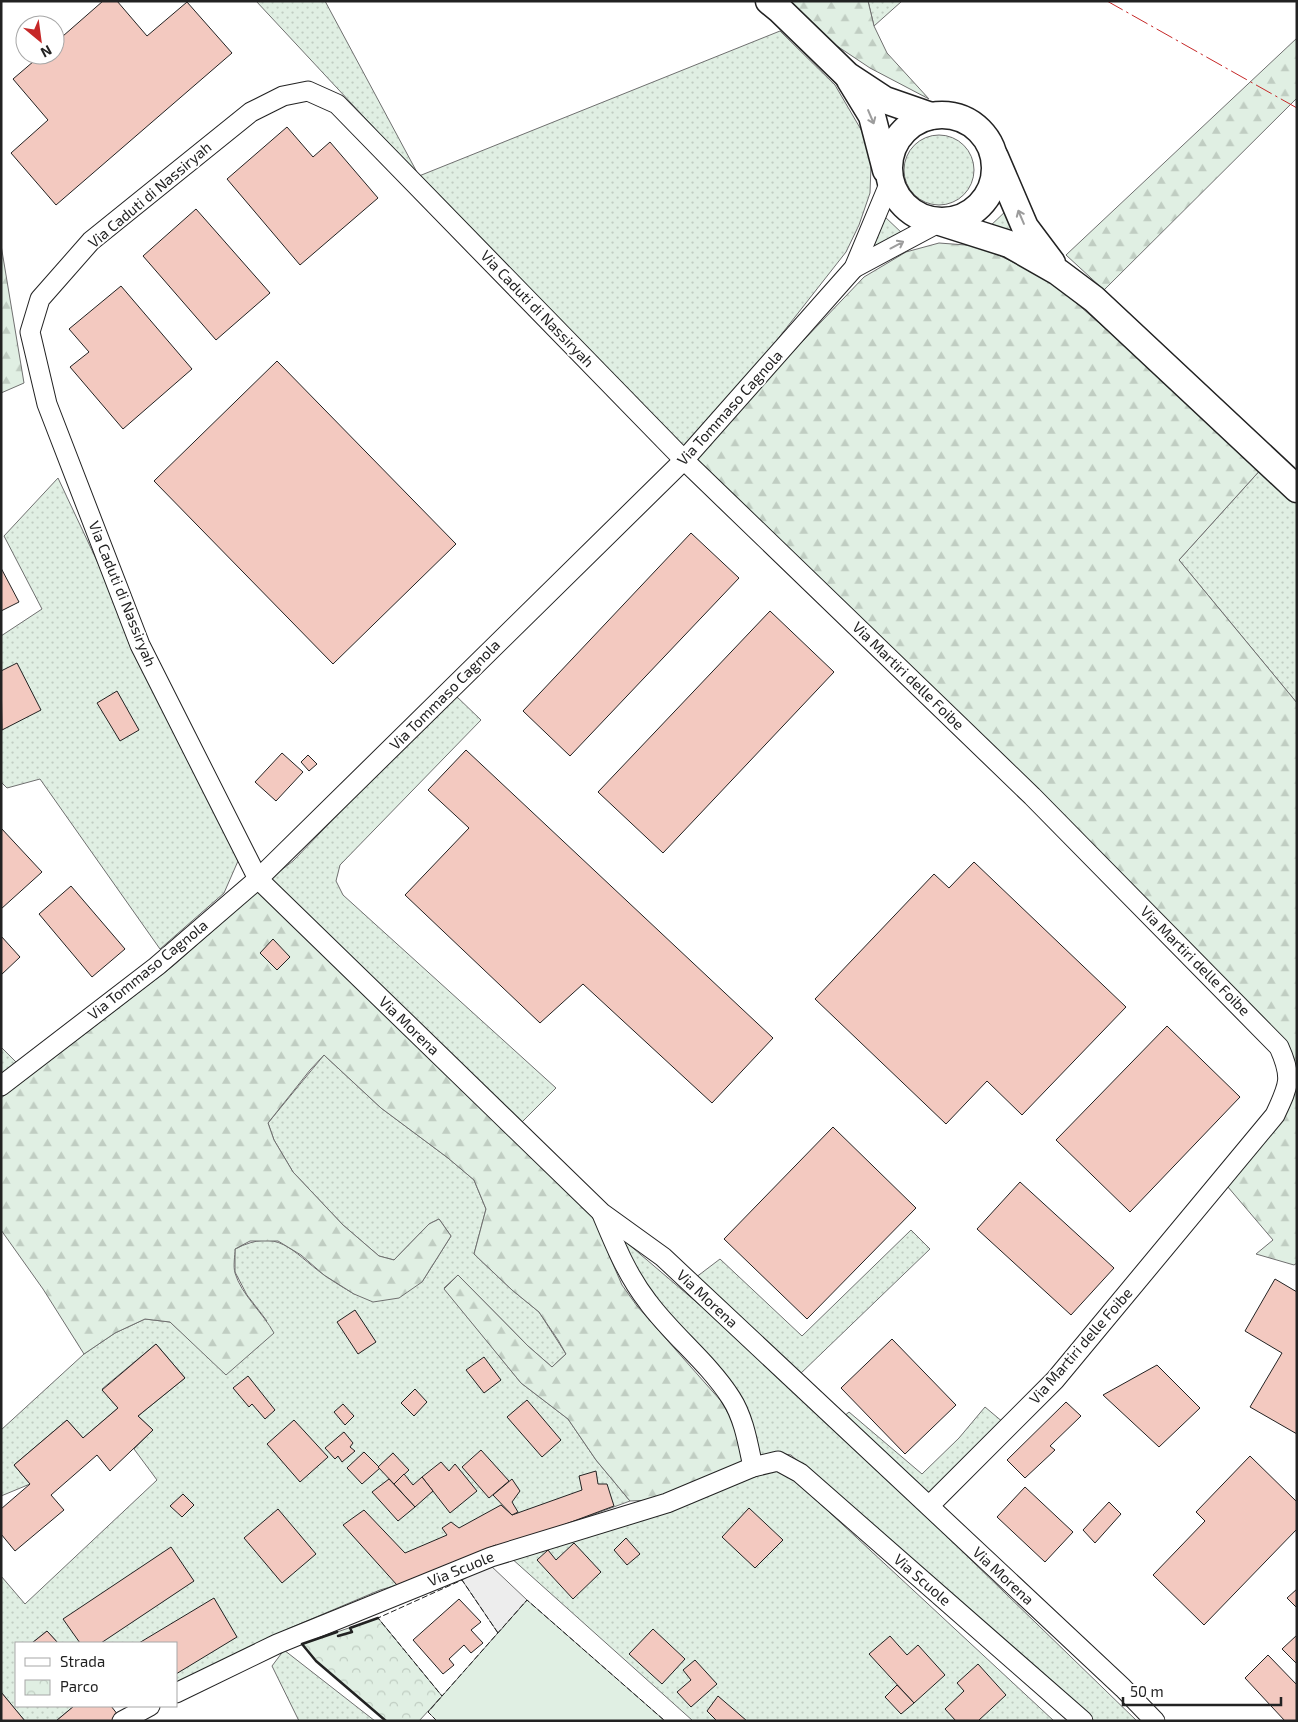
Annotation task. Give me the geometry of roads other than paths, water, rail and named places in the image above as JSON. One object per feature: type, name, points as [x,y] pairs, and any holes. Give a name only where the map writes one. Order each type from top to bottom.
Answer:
[{"type":"main road","points":[[769,1],[847,75],[885,100],[931,116],[956,117],[976,127],[986,137],[1025,227],[1058,272]]},
{"type":"main road","points":[[847,75],[872,116],[890,182],[899,201],[914,215],[1009,244],[1058,272],[1094,299],[1297,489]]},
{"type":"main road","points":[[890,182],[888,168],[892,148],[897,138],[910,124],[931,116]]},
{"type":"main road","points":[[940,222],[960,219],[970,214],[988,196],[995,174],[993,152]]},
{"type":"street","name":"Via Caduti di Nassiryah","points":[[258,879],[140,645],[48,404],[30,332],[40,299],[91,241],[251,112],[283,96],[308,91],[337,104],[684,460]]},
{"type":"street","name":"Via Tommaso Cagnola","points":[[1,1086],[157,966],[258,879],[684,460],[854,268],[890,182]]},
{"type":"street","name":"Via Tommaso Cagnola","points":[[854,268],[940,222]]},
{"type":"street","name":"Via Martiri delle Foibe","points":[[684,460],[1032,796],[1279,1047],[1289,1076],[1286,1092],[1275,1115],[1055,1380],[929,1506]]},
{"type":"street","name":"Via Morena","points":[[258,879],[602,1213],[663,1257],[1155,1721]]},
{"type":"street","points":[[602,1213],[627,1272],[648,1303],[732,1398],[744,1425],[753,1467]]},
{"type":"street","name":"Via Scuole","points":[[178,1692],[277,1644],[490,1557],[667,1503],[753,1467],[778,1461],[800,1473],[1083,1721]]},
{"type":"street","points":[[122,1721],[148,1707]]}]
